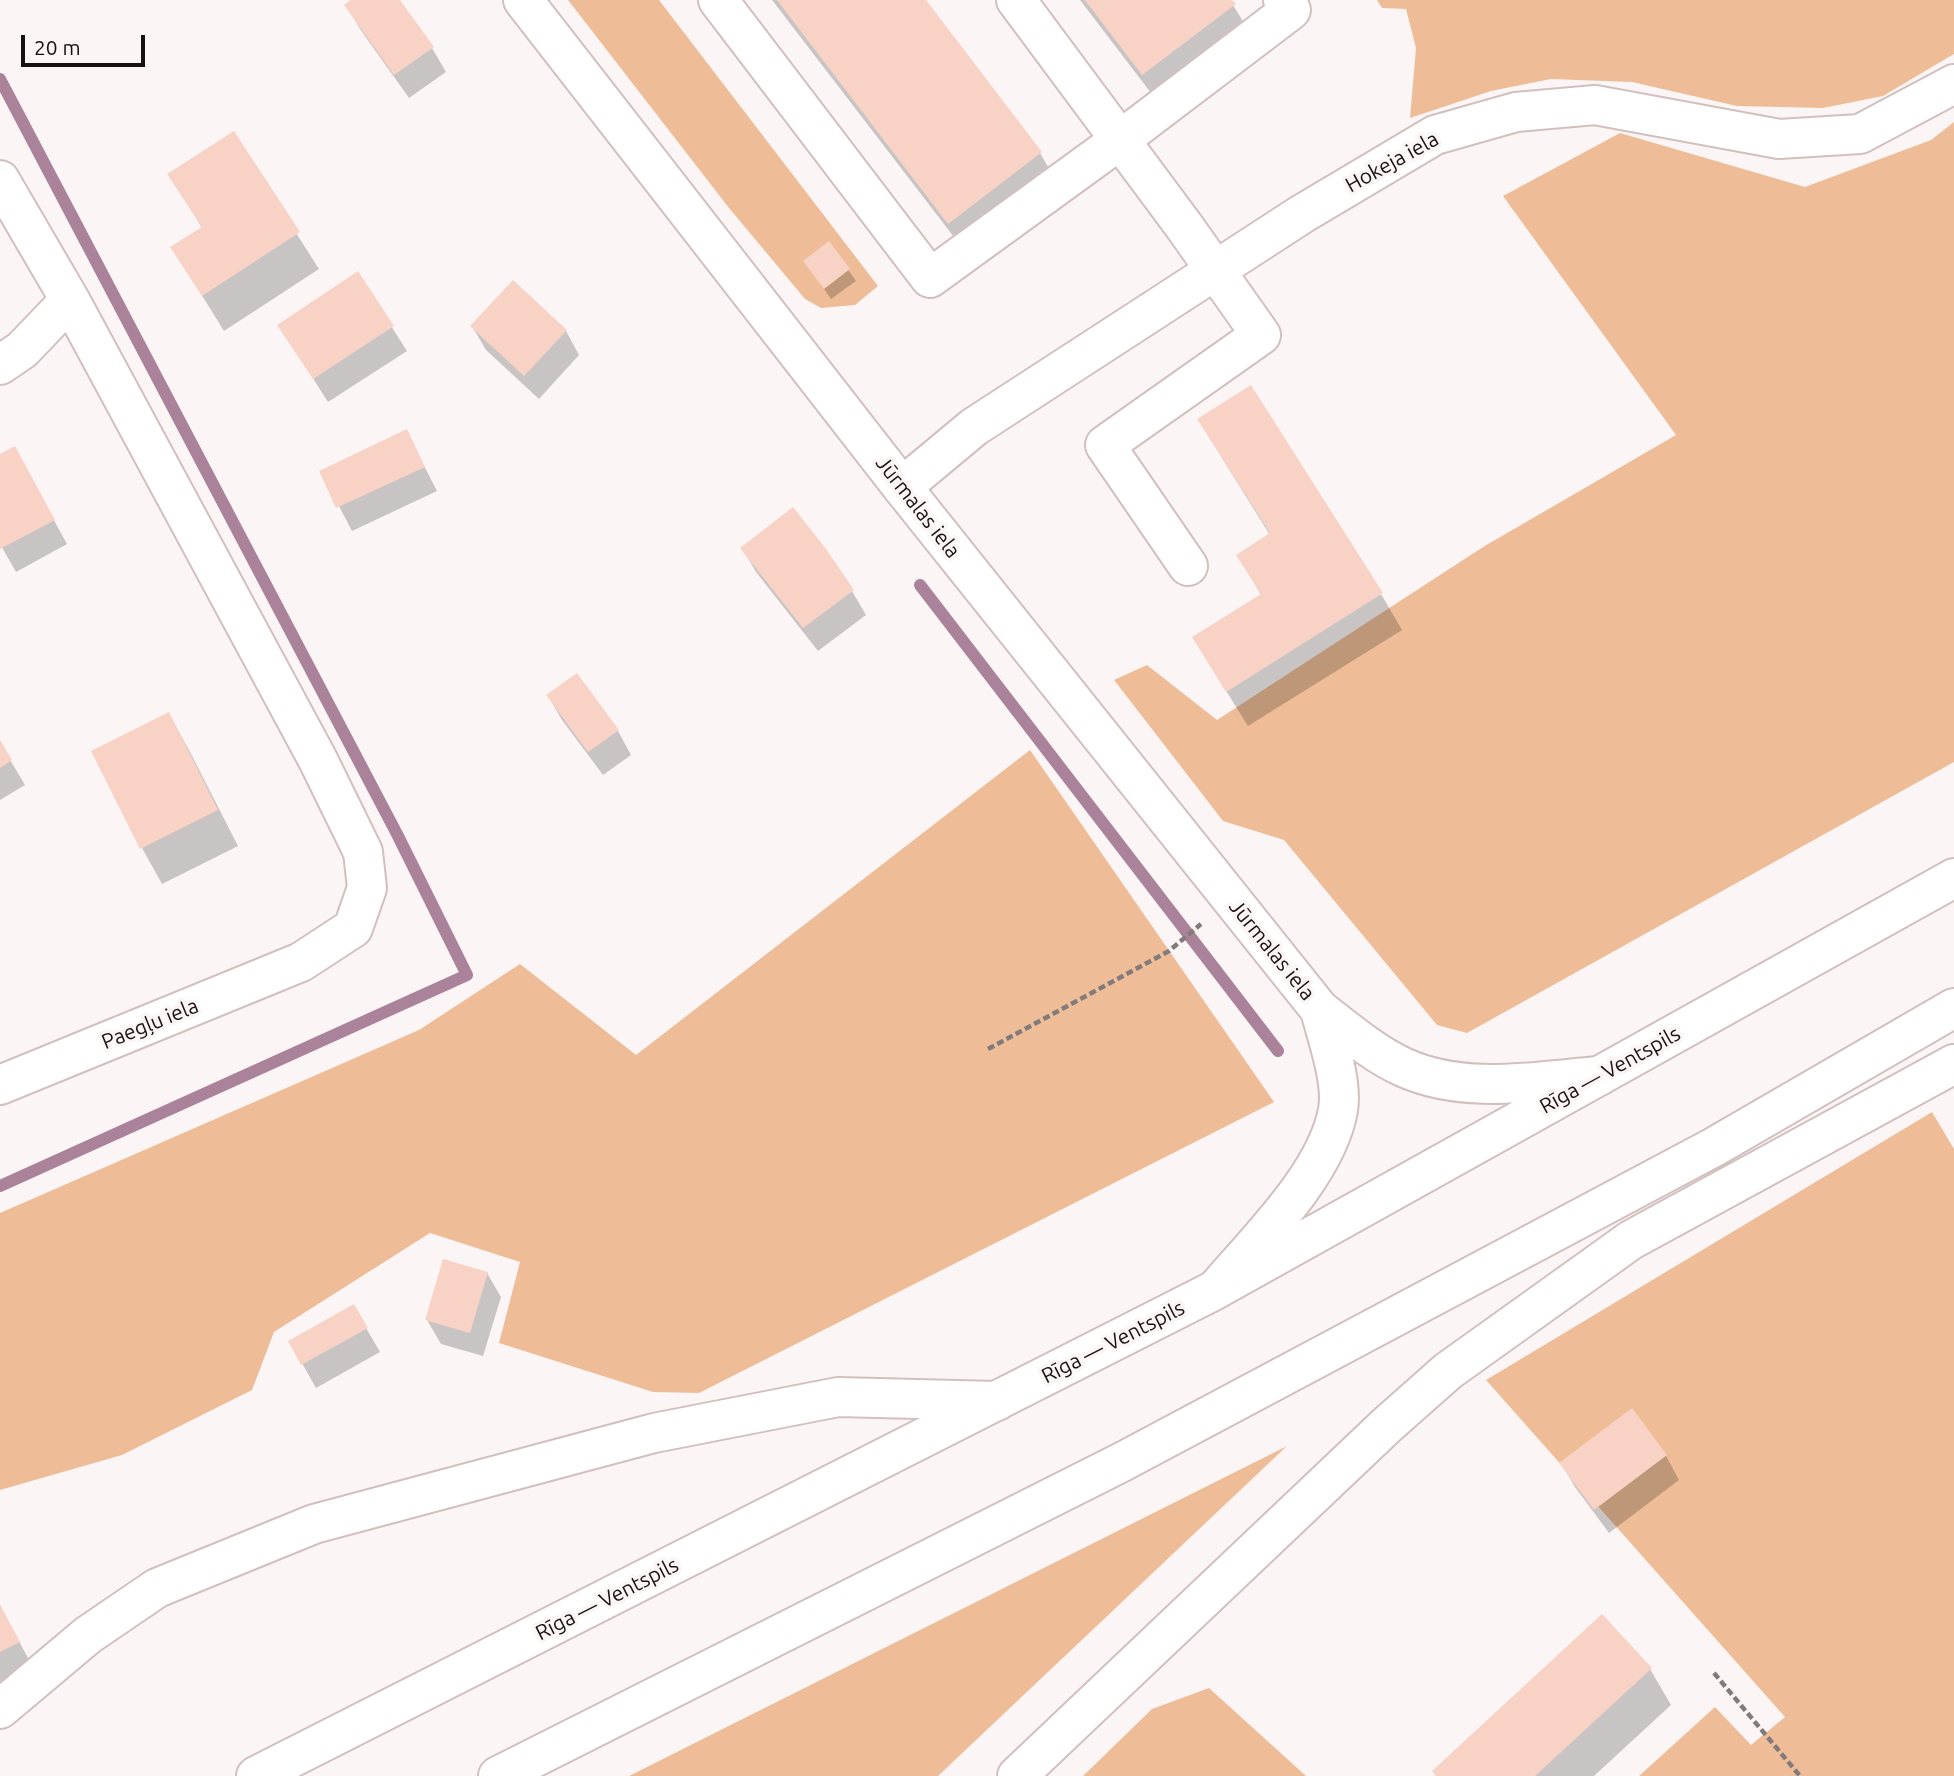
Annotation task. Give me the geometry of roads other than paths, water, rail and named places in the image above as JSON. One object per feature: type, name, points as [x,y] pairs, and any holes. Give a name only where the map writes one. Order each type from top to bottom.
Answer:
[{"type":"main road","name":"Jūrmalas iela","points":[[523,0],[902,487],[1320,1010]]},
{"type":"main road","points":[[718,0],[930,278],[1120,140],[1291,10],[1283,0]]},
{"type":"main road","points":[[1016,0],[1261,335],[1105,445],[1188,566]]},
{"type":"main road","name":"Hokeja iela","points":[[902,487],[974,426],[1302,214],[1435,135],[1517,112],[1595,104],[1779,139],[1860,134],[1954,83]]},
{"type":"main road","name":"Paegļu iela","points":[[0,180],[70,300],[318,760],[363,852],[367,888],[353,928],[301,962],[0,1085]]},
{"type":"main road","points":[[0,365],[22,350],[70,300]]},
{"type":"main road","name":"Rīga — Ventspils","points":[[256,1776],[1215,1290],[1954,878]]},
{"type":"main road","points":[[498,1776],[1122,1462],[1714,1147],[1954,1009]]},
{"type":"main road","points":[[1320,1010],[1403,1067],[1453,1081],[1500,1084],[1599,1076]]},
{"type":"main road","points":[[1215,1290],[1294,1196],[1322,1155],[1338,1109],[1337,1083],[1320,1010]]},
{"type":"main road","points":[[1017,1776],[1448,1371],[1631,1240],[1954,1065]]},
{"type":"main road","points":[[0,1709],[88,1635],[157,1588],[314,1524],[654,1433],[838,1397],[997,1401]]},
{"type":"waterway","points":[[0,79],[397,834],[467,975],[0,1186]]},
{"type":"waterway","points":[[920,585],[1278,1051]]}]
